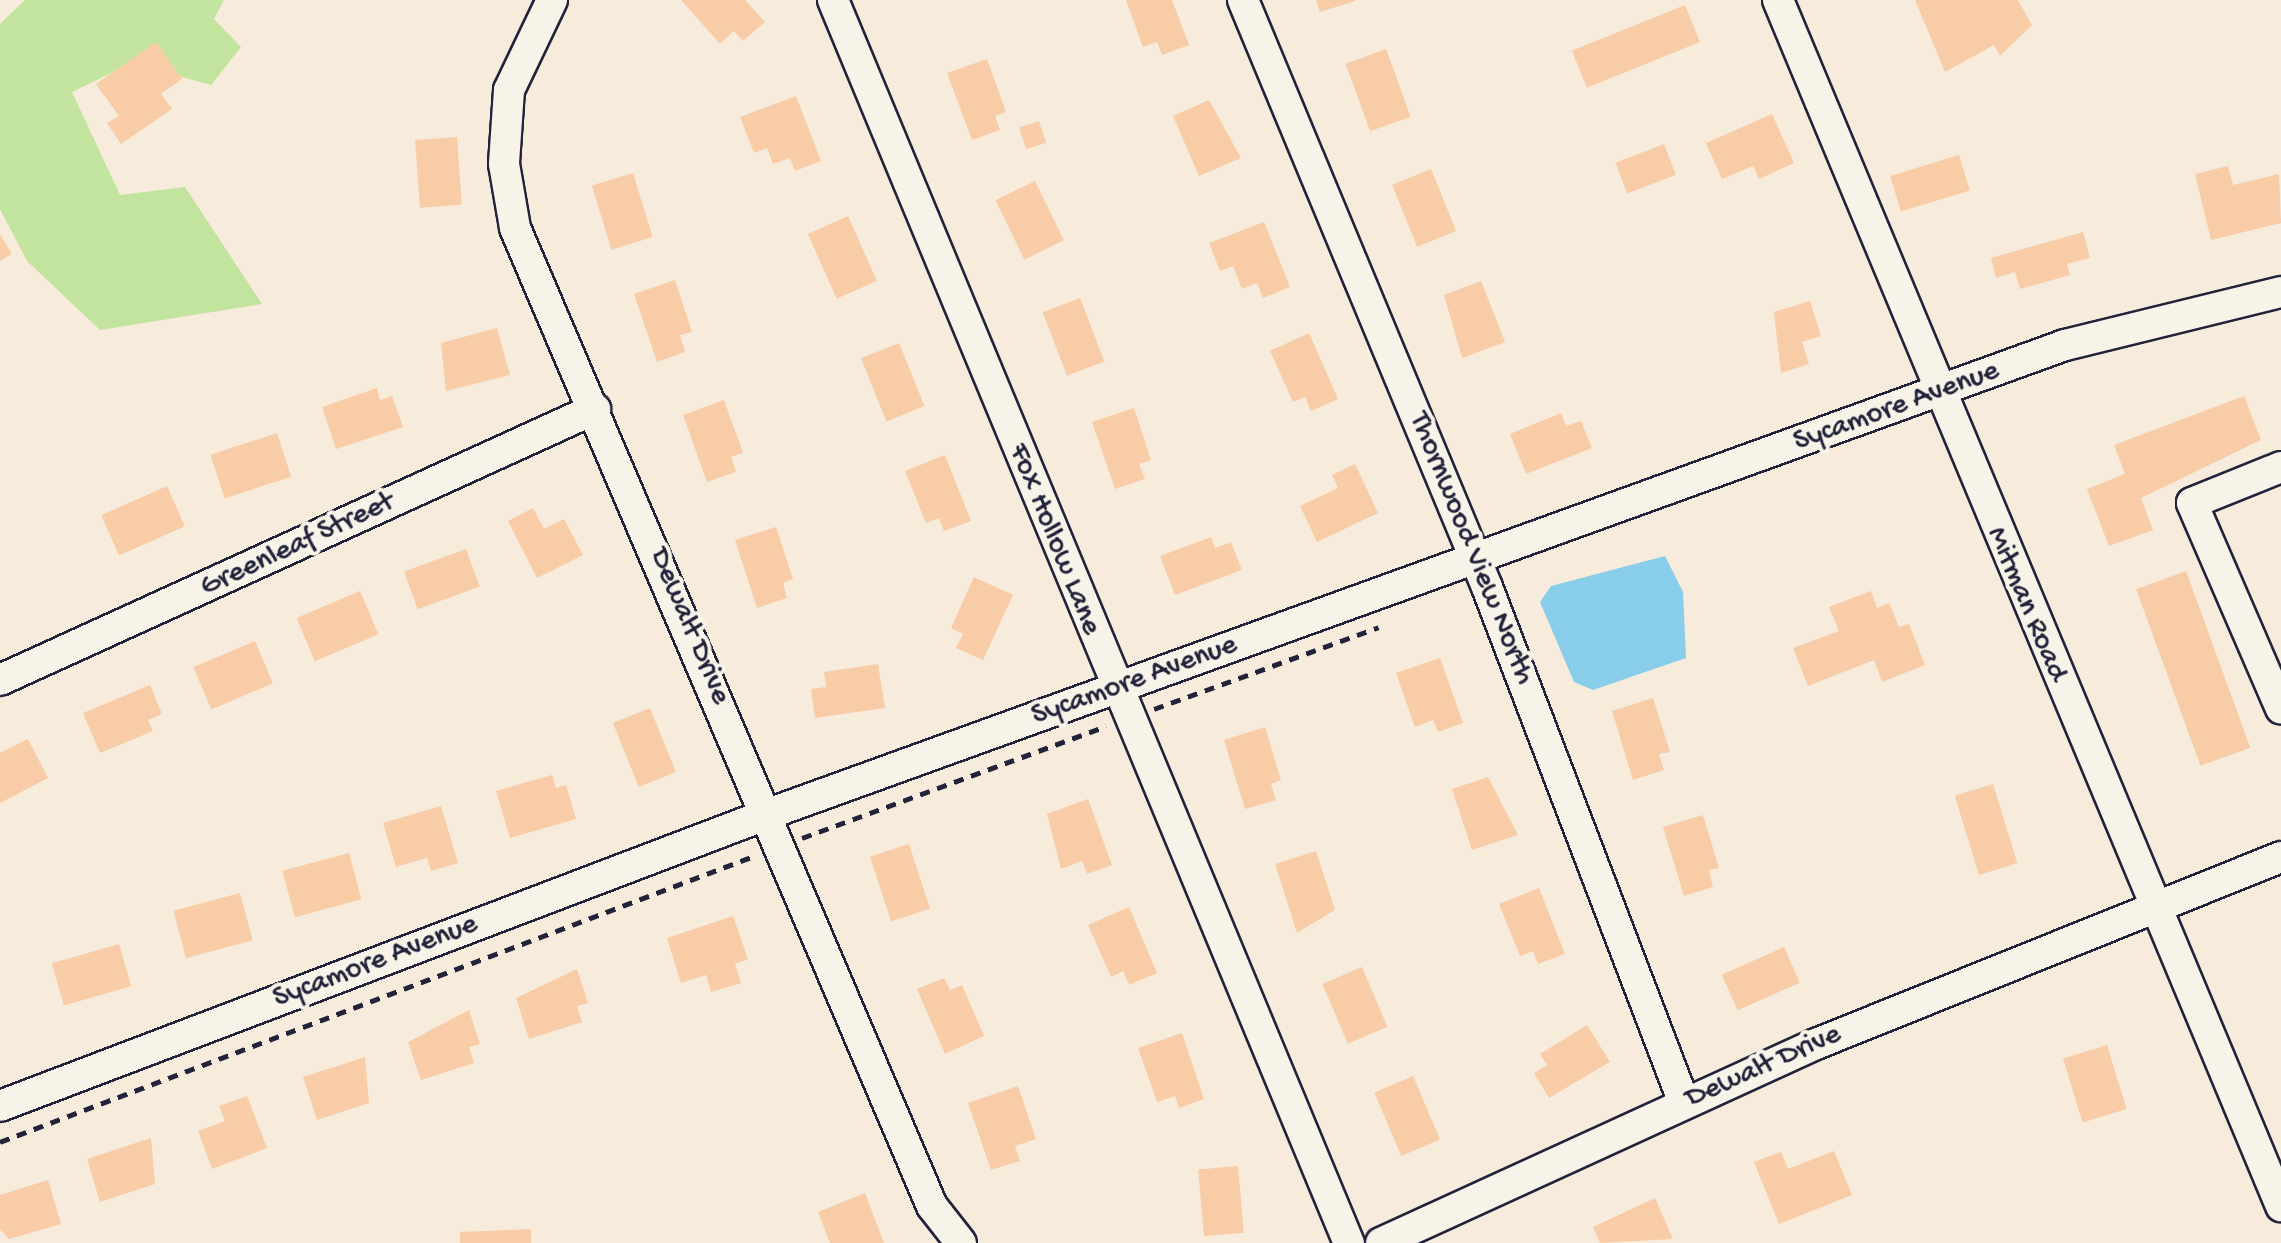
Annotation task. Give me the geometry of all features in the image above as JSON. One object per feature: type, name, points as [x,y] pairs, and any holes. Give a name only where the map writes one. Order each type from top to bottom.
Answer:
[{"type":"street","name":"Dewalt Drive","points":[[552,0],[509,90],[506,189],[932,1206],[961,1243]]},
{"type":"street","name":"Fox Hollow Lane","points":[[833,0],[1114,689],[1349,1243]]},
{"type":"street","name":"Thornwood View North","points":[[1243,0],[1476,560],[1684,1103]]},
{"type":"street","name":"Mitman Road","points":[[1778,0],[1936,396],[2281,1206]]},
{"type":"street","name":"Sycamore Avenue","points":[[0,1106],[768,814],[1936,396],[2097,334],[2281,292]]},
{"type":"street","name":"Greenleaf Street","points":[[0,680],[595,409]]},
{"type":"street","points":[[2281,467],[2192,503],[2281,709]]},
{"type":"street","name":"Dewalt Drive","points":[[1382,1243],[1684,1103],[2281,857]]},
{"type":"path","points":[[1179,700],[1390,623]]},
{"type":"path","points":[[822,831],[1083,735]]},
{"type":"path","points":[[0,1142],[746,859]]},
{"type":"green space","points":[[25,0],[224,0],[214,19],[241,47],[211,85],[132,63],[72,92],[120,195],[185,187],[262,304],[100,330],[27,261],[0,209],[0,24]]},
{"type":"water","points":[[1665,556],[1683,592],[1686,658],[1593,690],[1574,682],[1540,602],[1551,586]]},
{"type":"building","points":[[681,0],[745,0],[765,22],[743,41],[734,31],[720,44]]},
{"type":"building","points":[[1126,0],[1172,0],[1189,45],[1162,55],[1157,42],[1143,47]]},
{"type":"building","points":[[1316,0],[1355,0],[1355,1],[1320,12]]},
{"type":"building","points":[[1915,0],[2018,0],[2032,25],[2000,56],[1994,45],[1945,72]]},
{"type":"building","points":[[1685,5],[1700,42],[1587,88],[1572,51]]},
{"type":"building","points":[[156,42],[182,79],[161,94],[172,109],[121,144],[107,123],[119,116],[96,84]]},
{"type":"building","points":[[1386,49],[1411,117],[1370,131],[1346,64]]},
{"type":"building","points":[[987,59],[1006,112],[995,116],[1000,130],[972,140],[947,73]]},
{"type":"building","points":[[796,96],[821,161],[795,171],[790,158],[773,164],[767,148],[754,153],[740,117]]},
{"type":"building","points":[[1209,100],[1241,158],[1199,176],[1173,116]]},
{"type":"building","points":[[1772,114],[1794,163],[1759,179],[1753,166],[1722,179],[1706,143]]},
{"type":"building","points":[[1039,121],[1046,143],[1026,149],[1019,127]]},
{"type":"building","points":[[457,137],[462,205],[420,208],[415,140]]},
{"type":"building","points":[[1664,144],[1676,175],[1627,193],[1615,163]]},
{"type":"building","points":[[1959,155],[1970,190],[1901,211],[1890,176]]},
{"type":"building","points":[[2228,166],[2233,185],[2279,174],[2281,223],[2211,240],[2195,174]]},
{"type":"building","points":[[1431,169],[1456,231],[1417,247],[1392,185]]},
{"type":"building","points":[[633,173],[653,237],[611,250],[592,186]]},
{"type":"building","points":[[1035,181],[1064,240],[1024,260],[995,200]]},
{"type":"building","points":[[848,216],[877,281],[837,299],[808,234]]},
{"type":"building","points":[[1264,222],[1290,287],[1263,298],[1257,283],[1242,289],[1233,266],[1220,271],[1209,243]]},
{"type":"building","points":[[2083,232],[2090,258],[2067,264],[2070,275],[2020,289],[2015,272],[1996,278],[1991,258]]},
{"type":"building","points":[[0,234],[12,254],[0,261]]},
{"type":"building","points":[[675,280],[692,332],[680,335],[685,352],[657,362],[634,294]]},
{"type":"building","points":[[1481,281],[1505,342],[1462,358],[1444,295]]},
{"type":"building","points":[[1080,298],[1104,361],[1067,376],[1043,312]]},
{"type":"building","points":[[1810,301],[1821,336],[1802,342],[1809,364],[1781,373],[1774,312]]},
{"type":"building","points":[[497,328],[510,375],[446,391],[441,343]]},
{"type":"building","points":[[1309,333],[1338,399],[1311,411],[1305,397],[1293,402],[1270,351]]},
{"type":"building","points":[[899,343],[924,406],[886,421],[861,358]]},
{"type":"building","points":[[377,388],[380,400],[392,396],[403,427],[336,449],[322,407]]},
{"type":"building","points":[[2244,396],[2261,440],[2141,498],[2153,530],[2109,546],[2087,489],[2125,474],[2114,445]]},
{"type":"building","points":[[724,400],[743,453],[731,457],[736,472],[707,482],[683,415]]},
{"type":"building","points":[[1134,408],[1151,460],[1139,464],[1145,479],[1115,489],[1092,422]]},
{"type":"building","points":[[1561,413],[1566,426],[1581,421],[1592,448],[1526,474],[1510,434]]},
{"type":"building","points":[[277,433],[291,477],[225,498],[210,455]]},
{"type":"building","points":[[945,455],[971,521],[944,531],[939,518],[926,523],[905,471]]},
{"type":"building","points":[[1355,464],[1378,513],[1317,542],[1300,506],[1338,488],[1332,475]]},
{"type":"building","points":[[167,486],[185,526],[119,555],[101,515]]},
{"type":"building","points":[[533,508],[544,529],[564,519],[583,555],[537,578],[508,521]]},
{"type":"building","points":[[776,527],[793,579],[783,583],[787,598],[757,608],[735,540]]},
{"type":"building","points":[[1211,537],[1215,548],[1231,542],[1242,570],[1175,595],[1160,556]]},
{"type":"building","points":[[466,549],[480,587],[418,609],[404,572]]},
{"type":"building","points":[[2186,571],[2250,748],[2200,766],[2136,589]]},
{"type":"building","points":[[974,577],[1013,595],[983,660],[956,648],[963,634],[951,628]]},
{"type":"building","points":[[360,591],[378,634],[315,661],[296,618]]},
{"type":"building","points":[[1871,591],[1877,608],[1889,603],[1899,627],[1909,624],[1925,665],[1882,682],[1874,660],[1808,686],[1793,648],[1839,631],[1829,607]]},
{"type":"building","points":[[255,641],[273,683],[211,710],[193,667]]},
{"type":"building","points":[[1440,658],[1463,723],[1438,732],[1433,720],[1415,727],[1396,673]]},
{"type":"building","points":[[878,664],[885,708],[815,718],[811,689],[826,687],[824,672]]},
{"type":"building","points":[[150,685],[162,714],[148,720],[153,731],[100,753],[83,713]]},
{"type":"building","points":[[1653,698],[1670,752],[1659,754],[1664,770],[1633,780],[1612,711]]},
{"type":"building","points":[[650,708],[676,772],[639,787],[613,723]]},
{"type":"building","points":[[1265,727],[1281,780],[1271,784],[1276,800],[1245,809],[1224,740]]},
{"type":"building","points":[[28,739],[48,778],[0,803],[0,753]]},
{"type":"building","points":[[552,775],[556,788],[566,785],[576,819],[510,838],[496,791]]},
{"type":"building","points":[[1488,777],[1518,835],[1472,850],[1452,789]]},
{"type":"building","points":[[1993,784],[2017,863],[1979,875],[1955,796]]},
{"type":"building","points":[[1088,799],[1112,865],[1087,874],[1082,861],[1061,869],[1047,814]]},
{"type":"building","points":[[441,806],[458,863],[431,871],[427,858],[396,867],[383,823]]},
{"type":"building","points":[[1703,815],[1719,868],[1709,870],[1713,887],[1684,896],[1663,827]]},
{"type":"building","points":[[909,844],[930,909],[891,921],[870,857]]},
{"type":"building","points":[[1316,851],[1335,910],[1297,933],[1275,864]]},
{"type":"building","points":[[349,853],[361,899],[295,917],[282,871]]},
{"type":"building","points":[[1539,888],[1565,954],[1538,964],[1533,951],[1520,956],[1499,904]]},
{"type":"building","points":[[240,893],[253,940],[186,958],[173,911]]},
{"type":"building","points":[[1129,907],[1157,973],[1129,985],[1123,971],[1111,977],[1088,925]]},
{"type":"building","points":[[733,916],[748,959],[735,964],[741,983],[711,992],[706,975],[681,983],[667,938]]},
{"type":"building","points":[[119,944],[131,986],[64,1006],[52,963]]},
{"type":"building","points":[[1784,947],[1800,983],[1738,1010],[1722,975]]},
{"type":"building","points":[[1362,967],[1387,1027],[1348,1044],[1322,984]]},
{"type":"building","points":[[577,969],[588,1003],[577,1006],[582,1022],[529,1039],[516,998]]},
{"type":"building","points":[[944,978],[950,990],[962,985],[984,1036],[945,1054],[917,989]]},
{"type":"building","points":[[469,1010],[480,1044],[469,1047],[474,1063],[421,1080],[408,1042]]},
{"type":"building","points":[[1587,1025],[1610,1062],[1549,1098],[1534,1073],[1547,1065],[1540,1054]]},
{"type":"building","points":[[1182,1033],[1204,1099],[1179,1108],[1175,1096],[1157,1102],[1138,1048]]},
{"type":"building","points":[[2107,1045],[2127,1109],[2083,1123],[2063,1058]]},
{"type":"building","points":[[365,1057],[369,1103],[317,1120],[303,1077]]},
{"type":"building","points":[[1413,1076],[1440,1140],[1401,1156],[1374,1092]]},
{"type":"building","points":[[1018,1086],[1036,1139],[1015,1146],[1020,1161],[991,1170],[968,1103]]},
{"type":"building","points":[[247,1096],[267,1148],[212,1169],[198,1131],[225,1121],[219,1106]]},
{"type":"building","points":[[151,1138],[155,1184],[100,1202],[87,1159]]},
{"type":"building","points":[[1834,1151],[1852,1195],[1779,1224],[1754,1162],[1781,1152],[1788,1169]]},
{"type":"building","points":[[1238,1166],[1244,1233],[1204,1236],[1198,1169]]},
{"type":"building","points":[[48,1180],[61,1224],[9,1239],[0,1229],[0,1195]]},
{"type":"building","points":[[865,1193],[884,1243],[830,1243],[818,1212]]},
{"type":"building","points":[[1655,1198],[1673,1239],[1600,1243],[1593,1227]]},
{"type":"building","points":[[531,1229],[531,1243],[460,1243],[460,1232]]}]
